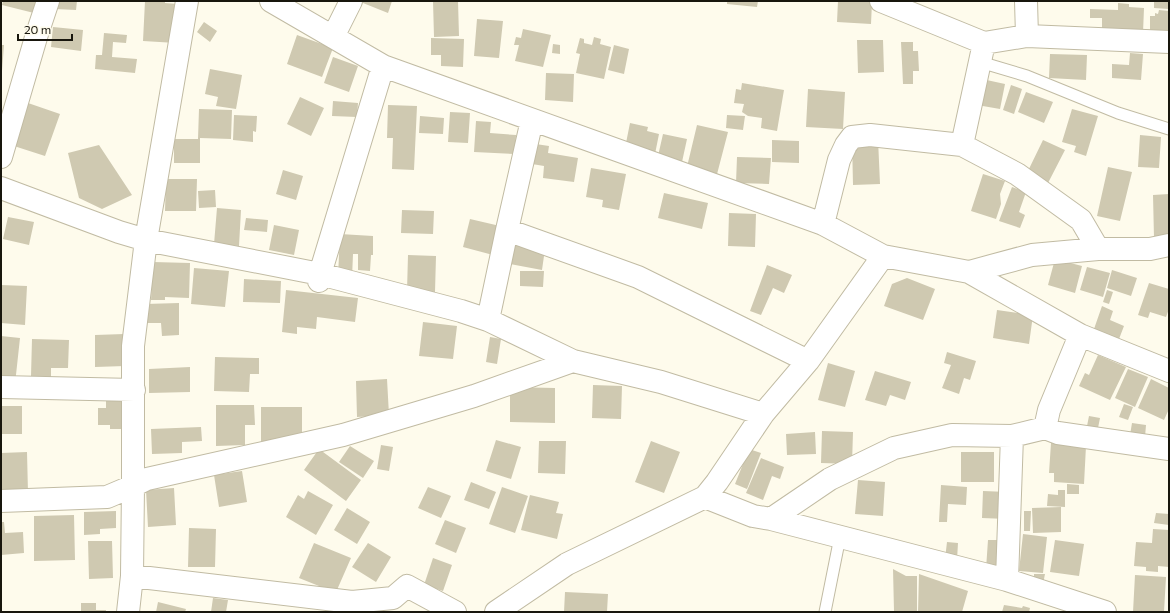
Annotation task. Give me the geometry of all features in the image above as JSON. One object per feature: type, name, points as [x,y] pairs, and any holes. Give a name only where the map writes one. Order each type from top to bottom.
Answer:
[{"type":"street","points":[[1,157],[48,1]]},
{"type":"street","points":[[128,612],[132,576],[133,346],[146,240],[187,1]]},
{"type":"street","points":[[271,1],[383,66],[822,224],[883,256],[969,272],[1080,335],[1169,371]]},
{"type":"street","points":[[332,37],[351,1]]},
{"type":"street","points":[[881,1],[982,52],[1027,36],[1169,42]]},
{"type":"street","points":[[1026,1],[1027,36]]},
{"type":"street","points":[[962,145],[982,52]]},
{"type":"street","points":[[319,277],[383,66]]},
{"type":"street","points":[[488,320],[532,120]]},
{"type":"street","points":[[822,224],[839,160],[846,145],[852,137],[870,135],[962,145],[1017,174],[1081,220],[1098,249]]},
{"type":"street","points":[[1,188],[119,232],[146,240],[319,277],[461,311],[488,320],[573,361],[661,382],[763,414]]},
{"type":"street","points":[[507,230],[638,277],[808,361]]},
{"type":"street","points":[[969,272],[1032,255],[1098,249],[1150,249],[1169,245]]},
{"type":"street","points":[[496,612],[567,564],[705,497],[717,482],[763,414],[808,361],[883,256]]},
{"type":"street","points":[[1045,428],[1049,410],[1080,335]]},
{"type":"street","points":[[1,500],[107,497],[133,486],[147,478],[343,435],[474,396],[573,361]]},
{"type":"street","points":[[1,386],[134,390]]},
{"type":"street","points":[[771,519],[830,478],[894,448],[952,435],[1012,436],[1045,428],[1058,433],[1169,449]]},
{"type":"street","points":[[1007,580],[1012,436]]},
{"type":"street","points":[[705,497],[753,516],[771,519],[1007,580],[1105,612]]},
{"type":"street","points":[[132,576],[352,602],[393,598],[407,586],[455,612]]},
{"type":"lane","points":[[982,52],[1027,76],[1118,113],[1169,129]]},
{"type":"lane","points":[[825,612],[840,537]]},
{"type":"building","points":[[3,1],[41,1],[38,14],[2,5]]},
{"type":"building","points":[[55,1],[77,1],[76,10],[55,9]]},
{"type":"building","points":[[145,1],[165,1],[165,3],[178,4],[176,43],[143,41]]},
{"type":"building","points":[[358,1],[392,1],[388,13]]},
{"type":"building","points":[[433,1],[458,1],[459,36],[434,37]]},
{"type":"building","points":[[727,1],[758,1],[757,7],[727,4]]},
{"type":"building","points":[[838,1],[872,2],[871,24],[837,22]]},
{"type":"building","points":[[1154,1],[1169,1],[1169,9],[1154,8]]},
{"type":"building","points":[[1118,3],[1129,4],[1129,7],[1144,8],[1143,33],[1102,32],[1102,18],[1090,18],[1090,9],[1118,10]]},
{"type":"building","points":[[1159,10],[1169,11],[1169,35],[1150,34],[1150,16],[1155,16],[1155,13],[1158,14]]},
{"type":"building","points":[[477,19],[503,21],[499,58],[474,56]]},
{"type":"building","points":[[204,22],[217,31],[210,42],[197,32]]},
{"type":"building","points":[[53,27],[83,30],[81,51],[51,47]]},
{"type":"building","points":[[523,29],[551,35],[543,67],[515,61],[519,45],[514,45],[516,37],[521,38]]},
{"type":"building","points":[[104,33],[127,35],[126,43],[113,42],[112,57],[137,59],[135,73],[95,69],[96,55],[102,55]]},
{"type":"building","points":[[297,35],[333,48],[322,77],[287,64]]},
{"type":"building","points":[[594,37],[601,39],[600,44],[611,47],[604,79],[576,73],[580,54],[576,53],[580,38],[584,39],[584,43],[592,45]]},
{"type":"building","points":[[431,38],[464,39],[463,67],[441,66],[441,55],[431,55]]},
{"type":"building","points":[[857,40],[883,40],[884,72],[858,73]]},
{"type":"building","points":[[901,42],[913,42],[913,51],[918,51],[919,71],[913,71],[913,84],[903,84]]},
{"type":"building","points":[[553,44],[560,45],[560,54],[552,53]]},
{"type":"building","points":[[1,45],[4,45],[2,71],[1,71]]},
{"type":"building","points":[[614,45],[629,49],[624,74],[608,70]]},
{"type":"building","points":[[1130,53],[1143,54],[1141,80],[1112,78],[1112,64],[1129,65]]},
{"type":"building","points":[[1050,54],[1087,55],[1086,80],[1049,78]]},
{"type":"building","points":[[333,57],[358,66],[349,92],[324,83]]},
{"type":"building","points":[[210,69],[242,75],[236,109],[216,106],[218,97],[205,94]]},
{"type":"building","points":[[546,73],[574,74],[573,102],[545,100]]},
{"type":"building","points":[[982,79],[1005,84],[1000,109],[977,105]]},
{"type":"building","points":[[742,83],[784,90],[777,131],[761,128],[762,118],[748,116],[742,112],[744,104],[734,103],[736,89],[741,90]]},
{"type":"building","points":[[1011,85],[1022,89],[1014,114],[1003,110]]},
{"type":"building","points":[[808,89],[845,92],[843,129],[806,127]]},
{"type":"building","points":[[1026,92],[1053,102],[1044,123],[1018,112]]},
{"type":"building","points":[[300,97],[324,108],[311,136],[287,124]]},
{"type":"building","points":[[333,101],[358,103],[357,117],[332,116]]},
{"type":"building","points":[[28,103],[60,114],[45,156],[14,146]]},
{"type":"building","points":[[388,105],[417,106],[414,170],[392,169],[393,138],[387,138]]},
{"type":"building","points":[[199,109],[232,110],[231,139],[200,138],[200,163],[174,163],[174,139],[198,139]]},
{"type":"building","points":[[1072,109],[1098,116],[1086,156],[1074,152],[1076,146],[1062,142]]},
{"type":"building","points":[[450,112],[470,113],[468,143],[448,142]]},
{"type":"building","points":[[234,115],[257,116],[256,132],[253,131],[253,142],[233,140]]},
{"type":"building","points":[[727,115],[745,116],[743,130],[726,128]]},
{"type":"building","points":[[420,116],[444,118],[443,134],[419,133]]},
{"type":"building","points":[[476,121],[491,122],[490,133],[516,135],[515,154],[474,152]]},
{"type":"building","points":[[630,123],[648,127],[647,131],[659,134],[655,154],[625,148]]},
{"type":"building","points":[[697,125],[728,132],[716,178],[686,171]]},
{"type":"building","points":[[663,134],[687,139],[682,162],[658,156]]},
{"type":"building","points":[[1140,135],[1161,137],[1159,168],[1138,167]]},
{"type":"building","points":[[878,139],[880,184],[853,185],[852,140]]},
{"type":"building","points":[[772,140],[799,141],[799,163],[772,162]]},
{"type":"building","points":[[1043,140],[1065,150],[1048,183],[1027,173]]},
{"type":"building","points":[[529,143],[549,146],[548,153],[578,158],[574,182],[543,178],[544,166],[526,163]]},
{"type":"building","points":[[99,145],[132,195],[102,209],[79,198],[68,153]]},
{"type":"building","points":[[737,157],[771,158],[769,184],[736,183]]},
{"type":"building","points":[[1108,167],[1132,172],[1120,221],[1097,216]]},
{"type":"building","points":[[591,168],[626,174],[619,210],[602,207],[603,200],[586,197]]},
{"type":"building","points":[[283,170],[303,176],[296,200],[276,194]]},
{"type":"building","points":[[983,174],[1005,181],[1000,194],[1001,204],[996,219],[971,211]]},
{"type":"building","points":[[166,179],[197,179],[196,211],[165,211]]},
{"type":"building","points":[[1012,187],[1026,192],[1019,212],[1025,215],[1020,228],[999,221]]},
{"type":"building","points":[[215,190],[216,207],[199,208],[198,191]]},
{"type":"building","points":[[664,193],[708,203],[702,229],[658,218]]},
{"type":"building","points":[[1169,194],[1169,238],[1154,238],[1153,195]]},
{"type":"building","points":[[217,208],[241,210],[239,246],[214,244]]},
{"type":"building","points":[[402,210],[434,211],[433,234],[401,233]]},
{"type":"building","points":[[729,213],[756,214],[755,247],[728,246]]},
{"type":"building","points":[[8,217],[34,222],[29,245],[3,239]]},
{"type":"building","points":[[246,218],[268,220],[267,232],[244,230]]},
{"type":"building","points":[[470,219],[500,226],[493,255],[463,247]]},
{"type":"building","points":[[274,225],[299,230],[294,255],[269,250]]},
{"type":"building","points":[[340,234],[373,236],[373,255],[371,255],[370,271],[358,270],[358,254],[353,254],[352,278],[338,277]]},
{"type":"building","points":[[514,243],[545,249],[542,270],[510,264]]},
{"type":"building","points":[[408,255],[436,256],[435,292],[407,291]]},
{"type":"building","points":[[1055,259],[1082,266],[1075,293],[1048,285]]},
{"type":"building","points":[[153,262],[190,263],[189,298],[165,297],[165,300],[151,300]]},
{"type":"building","points":[[767,265],[792,275],[784,293],[773,288],[761,315],[750,311]]},
{"type":"building","points":[[1087,267],[1110,273],[1103,297],[1080,290]]},
{"type":"building","points":[[194,268],[229,271],[225,307],[191,304]]},
{"type":"building","points":[[1112,270],[1137,278],[1131,296],[1107,288]]},
{"type":"building","points":[[520,271],[544,271],[543,287],[520,286]]},
{"type":"building","points":[[907,278],[935,289],[923,320],[884,306],[892,284]]},
{"type":"building","points":[[244,279],[281,281],[280,303],[243,302]]},
{"type":"building","points":[[1149,283],[1169,289],[1169,309],[1166,317],[1150,312],[1148,318],[1138,315]]},
{"type":"building","points":[[1,285],[27,286],[25,325],[1,323]]},
{"type":"building","points":[[286,290],[358,298],[355,322],[317,317],[316,329],[297,327],[297,334],[282,332]]},
{"type":"building","points":[[1107,290],[1113,292],[1109,304],[1103,302]]},
{"type":"building","points":[[179,303],[179,335],[162,336],[161,323],[145,323],[145,304]]},
{"type":"building","points":[[1102,306],[1113,311],[1110,320],[1124,326],[1119,339],[1094,329]]},
{"type":"building","points":[[997,310],[1033,315],[1029,344],[993,338]]},
{"type":"building","points":[[423,322],[457,326],[453,359],[419,356]]},
{"type":"building","points":[[124,334],[125,366],[95,367],[95,335]]},
{"type":"building","points":[[1,336],[20,338],[15,384],[1,383]]},
{"type":"building","points":[[490,337],[501,339],[497,364],[486,362]]},
{"type":"building","points":[[32,339],[69,340],[68,368],[51,368],[51,377],[31,376]]},
{"type":"building","points":[[947,352],[976,361],[970,380],[964,378],[959,394],[942,388],[951,365],[944,363]]},
{"type":"building","points":[[1098,355],[1126,367],[1110,400],[1079,386],[1085,373],[1089,375]]},
{"type":"building","points":[[215,357],[259,358],[259,374],[250,374],[249,392],[214,391]]},
{"type":"building","points":[[828,363],[855,371],[845,407],[818,400]]},
{"type":"building","points":[[190,367],[190,392],[149,393],[149,369]]},
{"type":"building","points":[[1128,369],[1148,377],[1135,407],[1115,398]]},
{"type":"building","points":[[875,371],[911,382],[905,400],[890,395],[886,406],[865,400]]},
{"type":"building","points":[[387,379],[389,415],[357,417],[356,381]]},
{"type":"building","points":[[1151,379],[1169,388],[1169,409],[1164,420],[1138,408]]},
{"type":"building","points":[[593,385],[622,386],[621,419],[592,418]]},
{"type":"building","points":[[510,387],[555,388],[555,423],[510,422]]},
{"type":"building","points":[[106,397],[125,397],[124,429],[110,429],[110,425],[98,425],[98,408],[106,408]]},
{"type":"building","points":[[1124,404],[1133,407],[1128,420],[1119,417]]},
{"type":"building","points":[[216,405],[254,405],[255,425],[245,425],[245,445],[216,446]]},
{"type":"building","points":[[1,406],[22,406],[22,434],[1,434]]},
{"type":"building","points":[[261,407],[302,407],[302,441],[261,441]]},
{"type":"building","points":[[1089,416],[1100,418],[1098,428],[1087,426]]},
{"type":"building","points":[[1132,423],[1146,425],[1145,437],[1130,435]]},
{"type":"building","points":[[201,427],[202,441],[182,442],[182,453],[152,454],[151,429]]},
{"type":"building","points":[[822,431],[853,432],[852,464],[821,463]]},
{"type":"building","points":[[815,432],[816,454],[787,455],[786,434]]},
{"type":"building","points":[[496,440],[521,447],[511,479],[486,471]]},
{"type":"building","points":[[539,441],[566,441],[565,474],[538,473]]},
{"type":"building","points":[[651,441],[680,452],[664,493],[635,482]]},
{"type":"building","points":[[1051,443],[1086,446],[1084,484],[1054,482],[1054,473],[1049,473]]},
{"type":"building","points":[[381,445],[393,447],[389,471],[377,469]]},
{"type":"building","points":[[350,446],[374,461],[363,478],[339,462]]},
{"type":"building","points":[[319,449],[361,480],[346,501],[304,470]]},
{"type":"building","points":[[749,449],[761,453],[747,489],[735,484]]},
{"type":"building","points":[[27,452],[28,493],[1,494],[1,453]]},
{"type":"building","points":[[961,452],[994,452],[994,482],[961,482]]},
{"type":"building","points":[[761,458],[784,467],[780,479],[772,476],[763,500],[746,493]]},
{"type":"building","points":[[242,471],[247,502],[219,507],[214,475]]},
{"type":"building","points":[[858,480],[885,482],[883,516],[855,514]]},
{"type":"building","points":[[471,482],[496,492],[489,509],[464,500]]},
{"type":"building","points":[[1067,484],[1079,485],[1079,494],[1067,494]]},
{"type":"building","points":[[941,485],[967,487],[966,505],[948,504],[947,522],[939,522]]},
{"type":"building","points":[[428,487],[451,496],[441,518],[418,508]]},
{"type":"building","points":[[502,487],[528,496],[515,533],[489,524]]},
{"type":"building","points":[[174,488],[176,525],[148,527],[146,490]]},
{"type":"building","points":[[1058,490],[1065,490],[1065,507],[1047,506],[1048,494],[1058,495]]},
{"type":"building","points":[[308,491],[333,505],[316,535],[286,517],[298,495],[304,499]]},
{"type":"building","points":[[983,491],[1008,492],[1007,519],[982,518]]},
{"type":"building","points":[[530,495],[559,502],[556,513],[563,514],[557,539],[521,530]]},
{"type":"building","points":[[1061,507],[1061,532],[1033,533],[1032,508]]},
{"type":"building","points":[[347,508],[370,522],[357,544],[334,530]]},
{"type":"building","points":[[116,511],[116,528],[100,529],[100,534],[84,535],[84,512]]},
{"type":"building","points":[[1024,511],[1031,511],[1030,531],[1024,531]]},
{"type":"building","points":[[1156,513],[1169,514],[1169,525],[1154,523]]},
{"type":"building","points":[[74,515],[75,560],[34,561],[34,516]]},
{"type":"building","points":[[445,520],[466,528],[456,553],[435,544]]},
{"type":"building","points":[[1,522],[4,522],[5,533],[23,532],[24,553],[1,555]]},
{"type":"building","points":[[189,528],[216,529],[215,567],[188,567]]},
{"type":"building","points":[[1153,529],[1169,530],[1169,567],[1158,566],[1158,572],[1146,571],[1146,567],[1134,566],[1136,542],[1152,543]]},
{"type":"building","points":[[1023,534],[1047,537],[1043,573],[1019,571]]},
{"type":"building","points":[[988,540],[1002,540],[1001,570],[986,569]]},
{"type":"building","points":[[1055,540],[1084,544],[1079,576],[1050,572]]},
{"type":"building","points":[[88,541],[112,541],[113,578],[89,579]]},
{"type":"building","points":[[947,542],[958,543],[957,560],[945,559]]},
{"type":"building","points":[[314,543],[351,558],[333,599],[317,592],[319,586],[299,578]]},
{"type":"building","points":[[368,543],[391,557],[376,582],[352,567]]},
{"type":"building","points":[[433,558],[452,565],[443,591],[424,585]]},
{"type":"building","points":[[893,569],[906,576],[917,576],[917,611],[894,611]]},
{"type":"building","points":[[919,574],[968,591],[962,612],[918,612]]},
{"type":"building","points":[[1034,574],[1045,574],[1043,584],[1034,582]]},
{"type":"building","points":[[1135,575],[1166,577],[1164,612],[1133,612]]},
{"type":"building","points":[[565,592],[608,594],[607,612],[564,612]]},
{"type":"building","points":[[213,598],[228,600],[226,612],[211,612]]},
{"type":"building","points":[[158,602],[186,609],[185,612],[156,612]]},
{"type":"building","points":[[81,603],[96,603],[96,610],[106,610],[106,612],[81,612]]},
{"type":"building","points":[[1004,605],[1030,608],[1029,612],[1002,612]]}]
